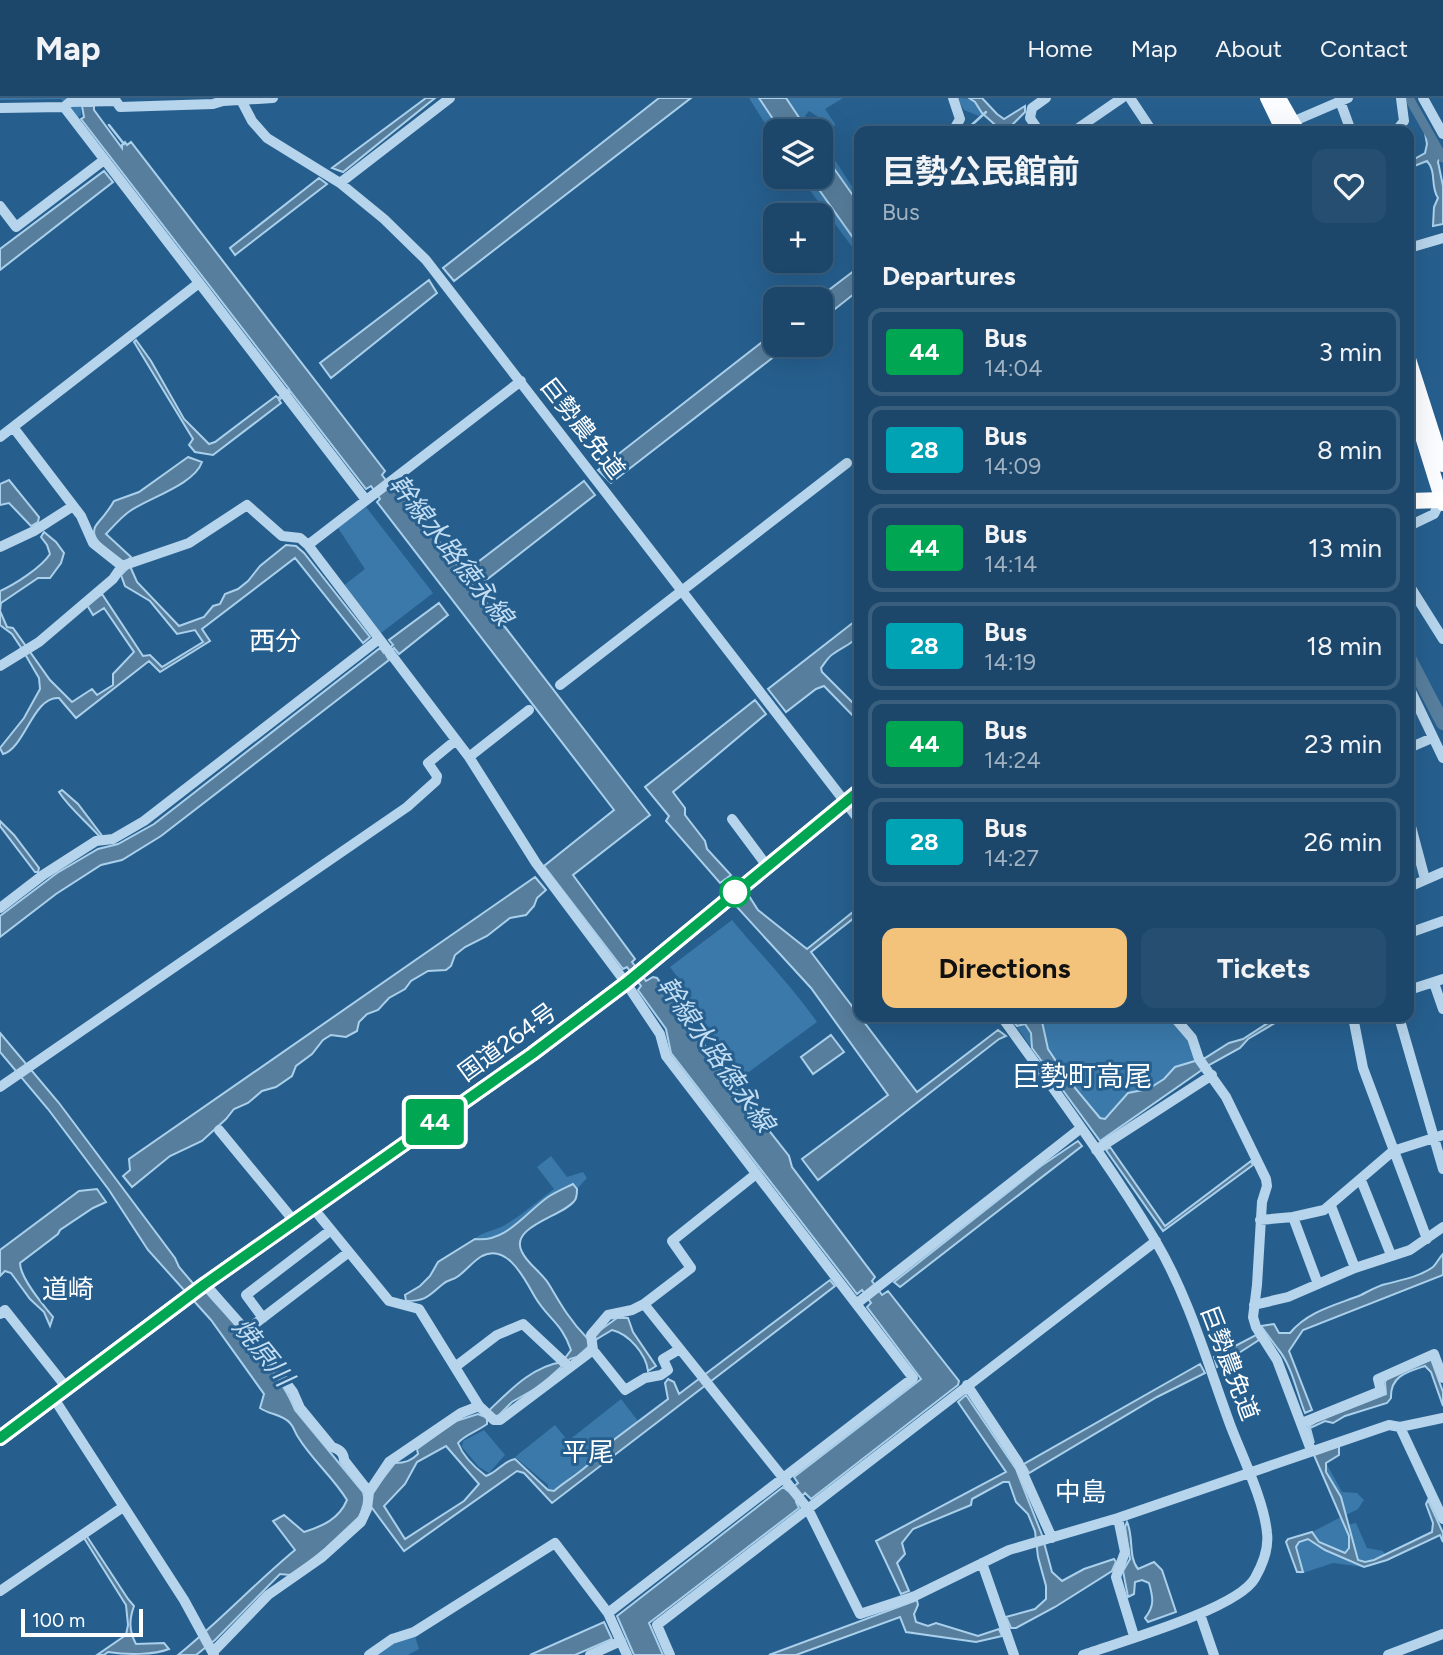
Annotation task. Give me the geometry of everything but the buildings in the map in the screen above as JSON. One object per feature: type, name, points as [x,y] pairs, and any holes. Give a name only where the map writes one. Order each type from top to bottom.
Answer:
[{"type":"highway","points":[[1414,500],[1442,501]]},
{"type":"highway","name":"国道264号","points":[[1,1436],[205,1284],[532,1054],[626,983],[854,795]]},
{"type":"main road","points":[[1267,98],[1289,126]]},
{"type":"main road","points":[[1279,98],[1290,126]]},
{"type":"main road","points":[[1414,375],[1443,465]]},
{"type":"main road","points":[[1414,411],[1442,501]]},
{"type":"street","points":[[0,108],[64,107],[70,102],[116,101],[120,107],[213,104],[241,99],[274,98]]},
{"type":"street","points":[[340,183],[450,98]]},
{"type":"street","points":[[953,98],[960,118],[956,126]]},
{"type":"street","points":[[1036,126],[1030,118],[1032,108],[1046,98]]},
{"type":"street","points":[[1130,98],[1149,126]]},
{"type":"street","points":[[1400,126],[1404,121],[1401,98]]},
{"type":"street","points":[[1423,98],[1443,135]]},
{"type":"street","name":"巨勢農免道","points":[[241,99],[252,121],[267,138],[340,183],[384,219],[426,260],[854,813]]},
{"type":"street","points":[[1080,126],[1114,100]]},
{"type":"street","points":[[1296,126],[1339,100],[1349,126]]},
{"type":"street","points":[[64,107],[284,395],[370,497]]},
{"type":"street","points":[[0,206],[16,227],[104,160]]},
{"type":"street","points":[[1414,247],[1443,238]]},
{"type":"street","points":[[0,437],[199,283]]},
{"type":"street","points":[[308,545],[521,381]]},
{"type":"street","points":[[13,427],[81,516],[93,543],[122,566]]},
{"type":"street","points":[[560,685],[847,463]]},
{"type":"street","points":[[1414,524],[1434,514],[1442,501]]},
{"type":"street","points":[[0,666],[39,642],[113,579],[122,566],[190,543],[247,505],[282,536],[300,538],[469,757],[536,863],[626,983],[660,1034],[666,1056],[913,1378],[787,1481],[608,1613]]},
{"type":"street","points":[[0,547],[34,531],[73,506]]},
{"type":"street","points":[[1414,593],[1443,639]]},
{"type":"street","points":[[0,908],[43,875],[96,841],[113,839],[144,821],[385,647]]},
{"type":"street","points":[[1414,698],[1443,758]]},
{"type":"street","points":[[469,757],[529,710]]},
{"type":"street","points":[[1414,746],[1432,738]]},
{"type":"street","points":[[0,1087],[407,807],[436,781],[437,776],[428,763],[456,740]]},
{"type":"street","points":[[732,819],[766,866]]},
{"type":"street","points":[[1414,838],[1425,879]]},
{"type":"street","points":[[1414,884],[1443,872]]},
{"type":"street","points":[[1414,931],[1443,920]]},
{"type":"street","points":[[1414,988],[1439,981],[1443,1009]]},
{"type":"street","name":"巨勢農免道","points":[[1006,1022],[1081,1128],[1156,1241],[1178,1286],[1249,1473],[1267,1532],[1266,1556],[1254,1581],[1234,1599],[1200,1614],[1083,1655]]},
{"type":"street","points":[[1178,1022],[1192,1038],[1199,1059],[1226,1097],[1266,1179],[1260,1220],[1253,1317],[1256,1327],[1277,1360],[1311,1450]]},
{"type":"street","points":[[1354,1022],[1363,1068],[1427,1239]]},
{"type":"street","points":[[1401,1022],[1439,1137],[1443,1169]]},
{"type":"street","points":[[1096,1150],[1209,1072]]},
{"type":"street","points":[[856,1304],[1081,1128]]},
{"type":"street","points":[[219,1130],[294,1221]]},
{"type":"street","points":[[1260,1220],[1293,1217],[1324,1210],[1393,1151],[1439,1137]]},
{"type":"street","points":[[53,1397],[202,1630],[213,1653],[268,1595],[321,1558],[361,1522],[368,1500],[389,1462],[461,1413],[486,1413],[500,1420],[569,1367],[592,1344],[608,1315],[632,1310],[644,1304],[691,1268],[672,1241],[755,1174]]},
{"type":"street","points":[[1361,1180],[1391,1255]]},
{"type":"street","points":[[1331,1206],[1355,1268]]},
{"type":"street","points":[[313,1208],[389,1301],[419,1309],[486,1413]]},
{"type":"street","points":[[1293,1217],[1318,1284]]},
{"type":"street","points":[[1254,1305],[1288,1297],[1355,1268],[1410,1250],[1443,1227]]},
{"type":"street","points":[[263,1318],[246,1295],[331,1230]]},
{"type":"street","points":[[670,1655],[657,1625],[806,1506],[1156,1241]]},
{"type":"street","points":[[251,1326],[349,1252]]},
{"type":"street","points":[[205,1284],[250,1335],[293,1392],[300,1408],[332,1447],[338,1448],[368,1500]]},
{"type":"street","points":[[644,1304],[806,1506],[860,1614],[915,1595],[1009,1550],[1118,1518],[1389,1425],[1400,1427],[1443,1418]]},
{"type":"street","points":[[0,1314],[5,1310],[66,1387]]},
{"type":"street","points":[[455,1367],[498,1335],[523,1324],[569,1367]]},
{"type":"street","points":[[592,1344],[625,1390],[645,1378],[661,1375],[668,1370],[663,1359],[680,1349]]},
{"type":"street","points":[[1302,1423],[1381,1391],[1378,1379],[1434,1354],[1443,1378]]},
{"type":"street","points":[[967,1385],[1018,1462],[1049,1539]]},
{"type":"street","points":[[1400,1427],[1443,1519]]},
{"type":"street","points":[[0,1591],[123,1507]]},
{"type":"street","points":[[1118,1518],[1125,1552],[1116,1577],[1134,1636]]},
{"type":"street","points":[[369,1655],[392,1639],[414,1632],[555,1543],[608,1613],[627,1655]]},
{"type":"street","points":[[982,1563],[1014,1655]]},
{"type":"street","points":[[1200,1614],[1214,1655]]},
{"type":"street","points":[[1388,1655],[1443,1634]]},
{"type":"street","points":[[590,1655],[621,1641]]},
{"type":"shaded area","points":[[0,98],[81,98],[81,115],[76,119],[61,99]]},
{"type":"shaded area","points":[[426,98],[435,98],[343,172],[332,168]]},
{"type":"shaded area","points":[[659,98],[691,98],[454,281],[443,268]]},
{"type":"shaded area","points":[[749,98],[759,98],[773,119],[763,120]]},
{"type":"shaded area","points":[[759,98],[786,98],[800,119],[773,119]]},
{"type":"shaded area","points":[[786,98],[843,98],[825,109],[832,119],[822,119],[809,111],[805,116],[807,119],[800,119]]},
{"type":"shaded area","points":[[957,98],[972,101],[982,113],[979,116],[964,110]]},
{"type":"shaded area","points":[[969,98],[982,98],[1004,119],[1025,106],[1025,112],[1011,126],[996,126],[982,113]]},
{"type":"shaded area","points":[[82,106],[94,106],[94,110],[122,148],[125,142],[127,145],[131,142],[385,471],[382,475],[393,489],[397,487],[650,815],[573,875],[635,959],[632,962],[646,981],[657,978],[730,1081],[789,1156],[792,1167],[875,1277],[872,1281],[882,1295],[888,1291],[959,1381],[958,1385],[811,1499],[805,1493],[796,1502],[799,1508],[649,1623],[663,1655],[634,1655],[617,1616],[783,1487],[788,1491],[798,1483],[794,1477],[921,1379],[867,1307],[871,1303],[862,1290],[857,1294],[671,1053],[666,1029],[638,990],[641,986],[627,967],[623,969],[544,866],[614,810],[377,502],[380,499],[371,486],[366,489],[290,391],[279,400],[281,403],[213,455],[195,452],[189,445],[193,439],[134,342],[136,340],[184,419],[209,444],[289,389],[81,119],[84,117]]},
{"type":"shaded area","points":[[1425,133],[1440,157],[1438,162],[1443,186],[1443,224],[1433,226],[1434,207],[1438,198],[1433,174],[1427,161],[1414,166],[1414,159],[1425,153]]},
{"type":"shaded area","points":[[833,157],[854,189],[854,197],[833,167]]},
{"type":"shaded area","points":[[833,167],[854,197],[854,239],[833,209],[833,203],[828,203],[819,189],[833,189]]},
{"type":"shaded area","points":[[104,171],[113,182],[0,270],[0,249]]},
{"type":"shaded area","points":[[319,178],[327,184],[235,255],[230,248]]},
{"type":"shaded area","points":[[809,189],[819,189],[828,203],[819,203]]},
{"type":"shaded area","points":[[833,209],[854,239],[854,249],[833,221]]},
{"type":"shaded area","points":[[854,271],[854,294],[833,311],[833,287]]},
{"type":"shaded area","points":[[429,280],[437,293],[331,378],[320,363]]},
{"type":"shaded area","points":[[763,341],[763,357],[774,357],[611,483],[598,470]]},
{"type":"shaded area","points":[[188,457],[202,462],[190,478],[130,511],[106,534],[131,557],[122,561],[101,545],[94,535],[94,529],[114,501],[139,492]]},
{"type":"shaded area","points":[[9,480],[39,517],[38,522],[31,526],[9,503],[0,505],[0,484]]},
{"type":"shaded area","points":[[584,481],[595,495],[485,581],[474,565]]},
{"type":"shaded area","points":[[366,507],[433,593],[381,633],[343,586],[365,569],[338,528]]},
{"type":"shaded area","points":[[44,532],[64,553],[61,563],[50,578],[38,578],[1,603],[0,611],[0,591],[27,575],[50,554],[41,537]]},
{"type":"shaded area","points":[[286,545],[296,546],[304,553],[370,637],[363,643],[295,558],[202,629],[210,641],[160,672],[149,661],[76,718],[59,698],[50,700],[42,705],[11,750],[3,754],[0,748],[24,718],[40,689],[39,678],[22,649],[12,634],[0,625],[0,611],[7,627],[13,628],[50,680],[72,702],[92,689],[97,695],[113,685],[113,674],[134,652],[104,608],[93,615],[87,605],[102,594],[143,656],[150,655],[162,667],[203,642],[195,630],[177,634],[150,601],[125,586],[121,575],[130,566],[137,582],[179,626],[204,617],[213,606],[220,604],[225,594],[248,581],[260,566]]},
{"type":"shaded area","points":[[439,603],[448,615],[399,654],[394,648],[386,655],[389,660],[161,836],[122,860],[101,865],[56,894],[0,937],[0,916],[57,873],[98,849],[118,844],[154,824],[380,648],[384,653],[393,645],[389,640]]},
{"type":"shaded area","points":[[854,622],[854,640],[831,655],[821,668],[854,704],[854,717],[824,686],[786,712],[768,689]]},
{"type":"shaded area","points":[[755,700],[766,714],[673,792],[685,808],[685,815],[705,841],[707,849],[731,875],[720,883],[666,821],[669,816],[645,787]]},
{"type":"shaded area","points":[[62,790],[78,804],[103,837],[68,804],[59,792]]},
{"type":"shaded area","points":[[0,821],[39,868],[38,872],[35,872],[0,826]]},
{"type":"shaded area","points":[[535,877],[546,890],[526,915],[510,918],[487,936],[465,947],[455,955],[451,966],[446,970],[428,971],[411,981],[378,1010],[367,1014],[359,1022],[357,1031],[346,1037],[331,1035],[323,1040],[312,1054],[296,1066],[292,1076],[234,1109],[202,1141],[170,1156],[132,1187],[123,1176],[130,1170],[129,1159]]},
{"type":"shaded area","points":[[749,896],[758,910],[807,949],[854,911],[854,918],[811,952],[854,1009],[854,1022],[864,1022],[917,1092],[998,1030],[1006,1036],[818,1180],[802,1159],[888,1095],[811,988],[736,906]]},
{"type":"shaded area","points":[[732,920],[817,1022],[742,1077],[681,1004],[692,996],[670,967]]},
{"type":"shaded area","points":[[1013,1022],[1174,1022],[1186,1035],[1195,1061],[1100,1141]]},
{"type":"shaded area","points":[[1014,1022],[1042,1022],[1048,1049],[1070,1082],[1100,1118],[1105,1119],[1128,1093],[1148,1089],[1164,1079],[1175,1067],[1205,1058],[1269,1022],[1277,1022],[1248,1039],[1240,1048],[1209,1065],[1100,1141],[1032,1048],[1031,1033],[1025,1024],[1017,1026]]},
{"type":"shaded area","points":[[0,1033],[59,1103],[179,1267],[202,1294],[206,1292],[268,1364],[295,1410],[363,1492],[365,1501],[395,1463],[413,1458],[418,1454],[417,1449],[456,1421],[478,1414],[483,1416],[519,1383],[539,1370],[562,1362],[571,1350],[563,1333],[540,1304],[521,1273],[508,1259],[500,1255],[491,1253],[482,1256],[457,1277],[423,1299],[406,1301],[405,1295],[430,1276],[438,1262],[475,1239],[486,1239],[506,1232],[548,1197],[573,1184],[577,1189],[575,1200],[530,1228],[520,1243],[522,1252],[547,1281],[576,1326],[588,1339],[617,1318],[628,1318],[633,1332],[656,1366],[648,1371],[640,1352],[630,1340],[618,1332],[612,1330],[597,1339],[540,1386],[512,1402],[499,1415],[487,1420],[487,1424],[458,1443],[469,1461],[486,1476],[515,1459],[548,1490],[554,1491],[585,1468],[599,1451],[668,1399],[665,1383],[668,1379],[674,1382],[679,1394],[830,1280],[835,1286],[552,1503],[524,1473],[517,1471],[404,1551],[372,1508],[363,1506],[360,1516],[325,1549],[296,1572],[290,1575],[280,1574],[215,1640],[196,1655],[178,1655],[295,1550],[273,1521],[284,1515],[304,1532],[330,1521],[340,1512],[347,1500],[290,1423],[260,1408],[264,1394],[211,1320],[148,1250],[109,1190],[48,1109],[0,1052]],"holes":[[[446,1446],[479,1484],[464,1501],[405,1539],[384,1506],[405,1484],[417,1462]]]},
{"type":"shaded area","points":[[831,1035],[844,1052],[813,1074],[801,1057]]},
{"type":"shaded area","points":[[1078,1141],[1082,1146],[900,1287],[894,1282],[1041,1166]]},
{"type":"shaded area","points":[[1110,1147],[1165,1226],[1251,1161],[1253,1165],[1163,1231],[1106,1150]]},
{"type":"shaded area","points":[[551,1156],[567,1177],[583,1172],[587,1178],[577,1189],[573,1184],[548,1197],[506,1232],[486,1239],[475,1239],[505,1225],[554,1189],[537,1167]]},
{"type":"shaded area","points":[[97,1189],[106,1202],[60,1230],[20,1263],[28,1284],[53,1317],[50,1326],[44,1312],[30,1299],[11,1273],[5,1271],[0,1276],[0,1250],[79,1191]]},
{"type":"shaded area","points":[[1443,1254],[1443,1275],[1303,1330],[1289,1351],[1312,1410],[1305,1413],[1287,1363],[1261,1326],[1274,1324],[1279,1333],[1290,1333],[1305,1319],[1323,1310],[1379,1286],[1428,1270]]},
{"type":"shaded area","points":[[1256,1335],[1259,1340],[1217,1367],[1214,1357]]},
{"type":"shaded area","points":[[1431,1359],[1443,1392],[1443,1406],[1431,1372],[1425,1366],[1401,1376],[1393,1385],[1391,1398],[1387,1403],[1345,1416],[1333,1423],[1325,1421],[1310,1428],[1314,1443],[1308,1427],[1386,1394],[1387,1379]]},
{"type":"shaded area","points":[[1200,1364],[1205,1373],[1157,1397],[1029,1473],[1024,1464]]},
{"type":"shaded area","points":[[966,1395],[1016,1469],[1042,1535],[1052,1572],[1062,1581],[1084,1569],[1114,1559],[1116,1562],[1112,1571],[1016,1628],[1011,1628],[1006,1617],[1035,1609],[1046,1599],[1046,1586],[1038,1557],[1035,1531],[1028,1514],[1016,1502],[1009,1482],[1003,1482],[972,1499],[971,1505],[913,1529],[902,1543],[905,1554],[897,1563],[909,1591],[901,1594],[876,1541],[1006,1472],[958,1402]]},
{"type":"shaded area","points":[[621,1399],[638,1421],[599,1451],[592,1464],[574,1474],[554,1491],[548,1490],[548,1485],[515,1457],[555,1425],[568,1441]]},
{"type":"shaded area","points":[[484,1430],[505,1455],[489,1473],[479,1467],[462,1447],[463,1441]]},
{"type":"shaded area","points":[[1339,1446],[1339,1455],[1326,1463],[1326,1472],[1341,1497],[1358,1560],[1374,1560],[1432,1532],[1433,1523],[1426,1504],[1428,1500],[1443,1533],[1443,1542],[1440,1535],[1387,1560],[1364,1567],[1325,1550],[1308,1539],[1299,1542],[1296,1547],[1303,1572],[1297,1572],[1286,1542],[1288,1539],[1312,1532],[1319,1542],[1345,1553],[1349,1548],[1349,1536],[1314,1455]]},
{"type":"shaded area","points":[[1326,1463],[1342,1492],[1357,1493],[1364,1500],[1358,1509],[1346,1515],[1347,1525],[1356,1523],[1367,1548],[1383,1551],[1387,1560],[1364,1567],[1333,1563],[1300,1574],[1288,1539],[1312,1532],[1341,1517],[1319,1465]]},
{"type":"shaded area","points":[[1127,1522],[1135,1564],[1138,1569],[1154,1562],[1162,1570],[1176,1612],[1148,1622],[1145,1618],[1152,1605],[1152,1597],[1149,1583],[1142,1580],[1135,1582],[1134,1594],[1128,1597],[1123,1571],[1130,1559],[1125,1527]]},
{"type":"shaded area","points":[[86,1535],[134,1606],[130,1625],[136,1644],[164,1643],[169,1649],[148,1653],[108,1652],[97,1655],[126,1635],[128,1625],[126,1605],[84,1538]]},
{"type":"shaded area","points":[[917,1600],[914,1614],[916,1622],[928,1626],[936,1623],[978,1636],[999,1629],[1002,1636],[976,1642],[906,1632],[900,1617],[796,1655],[769,1655]]},
{"type":"shaded area","points":[[604,1622],[612,1639],[575,1655],[530,1655]]},
{"type":"shaded area","points":[[415,1636],[419,1649],[408,1655],[374,1655],[393,1641]]},
{"type":"waterway","points":[[1409,98],[1443,158]]},
{"type":"waterway","points":[[971,126],[986,112]]},
{"type":"waterway","name":"幹線水路徳永線","points":[[109,125],[124,144]]},
{"type":"waterway","points":[[1414,668],[1443,723]]},
{"type":"bus line","name":"44","points":[[0,1438],[205,1284],[532,1054],[626,983],[854,795]]},
{"type":"district","name":"西分","points":[[275,641]]},
{"type":"district","name":"巨勢町高尾","points":[[1082,1076]]},
{"type":"district","name":"道崎","points":[[68,1289]]},
{"type":"district","name":"平尾","points":[[588,1452]]},
{"type":"district","name":"中島","points":[[1081,1492]]},
{"type":"water label","name":"焼原川","points":[[263,1352]]}]
